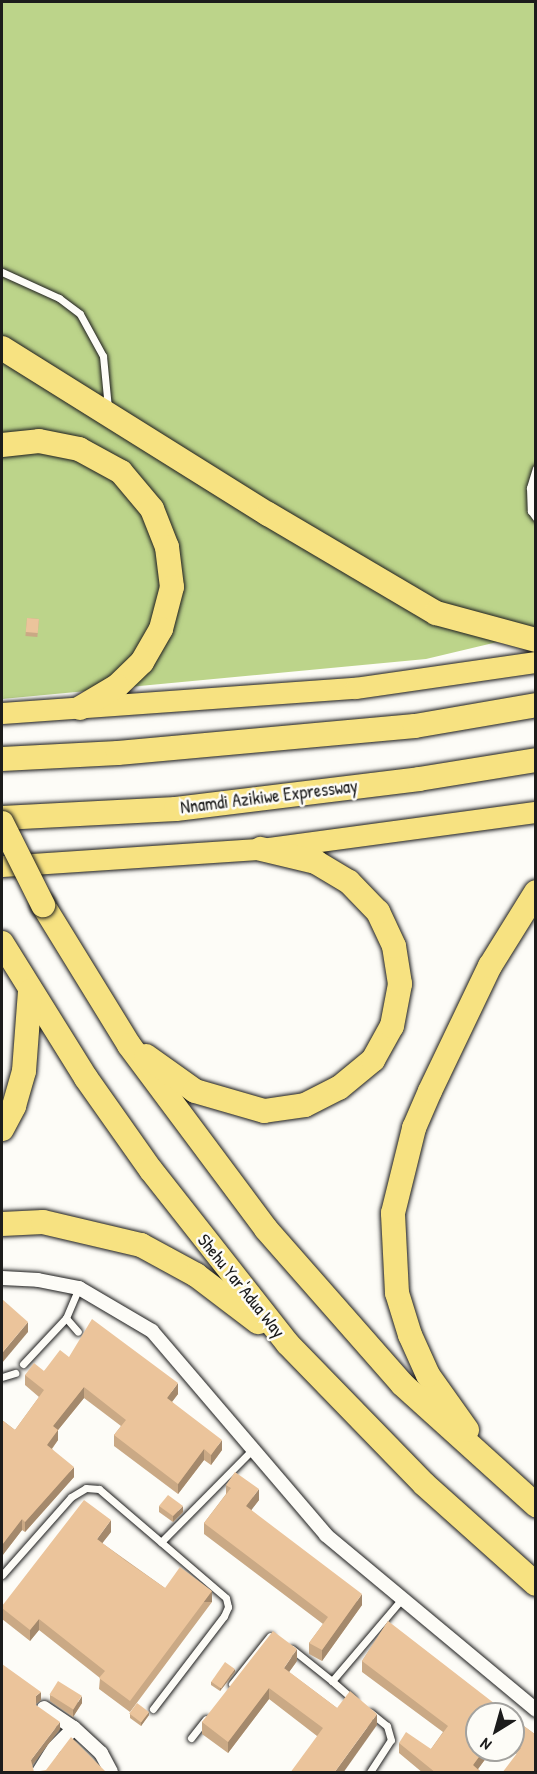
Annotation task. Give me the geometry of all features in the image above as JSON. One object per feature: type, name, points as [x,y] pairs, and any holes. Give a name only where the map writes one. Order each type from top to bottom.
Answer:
[{"type":"highway","points":[[2,348],[108,417],[436,613],[536,640]]},
{"type":"highway","points":[[2,445],[39,441],[79,449],[121,472],[152,509],[167,547],[172,586],[161,629],[134,670],[117,686],[80,708]]},
{"type":"highway","points":[[2,713],[355,688],[536,662]]},
{"type":"highway","points":[[2,759],[118,753],[415,726],[536,705]]},
{"type":"highway","name":"Nnamdi Azikiwe Expressway","points":[[2,821],[176,809],[418,779],[536,760]]},
{"type":"highway","points":[[2,866],[261,849],[536,812]]},
{"type":"highway","points":[[2,821],[43,905],[129,1045],[266,1229],[331,1307],[402,1384],[496,1472],[536,1505]]},
{"type":"highway","points":[[129,1045],[195,1090],[264,1111],[305,1105],[339,1088],[373,1060],[392,1026],[400,984],[394,946],[378,912],[349,882],[316,862],[261,849]]},
{"type":"highway","points":[[496,1472],[428,1375],[410,1335],[397,1293],[393,1213],[414,1128],[490,966],[536,892]]},
{"type":"highway","name":"Shehu Yar'Adua Way","points":[[2,943],[30,991],[151,1170],[288,1344],[424,1484],[536,1584]]},
{"type":"highway","points":[[2,1129],[14,1106],[24,1071],[30,991]]},
{"type":"highway","points":[[2,1224],[44,1222],[141,1245],[196,1275],[288,1344]]},
{"type":"street","points":[[2,1278],[79,1288],[152,1330],[194,1376],[252,1450],[326,1535],[400,1601],[536,1710]]},
{"type":"street","points":[[44,1708],[75,1728],[101,1753],[111,1773]]},
{"type":"street","points":[[39,1773],[54,1748],[75,1728]]},
{"type":"lane","points":[[2,272],[59,298],[80,314],[103,356],[108,417]]},
{"type":"lane","points":[[536,468],[530,488],[531,511],[536,518]]},
{"type":"lane","points":[[23,1364],[66,1318],[79,1288]]},
{"type":"lane","points":[[66,1318],[78,1332]]},
{"type":"lane","points":[[2,1377],[11,1377],[15,1373]]},
{"type":"lane","points":[[161,1542],[252,1450]]},
{"type":"lane","points":[[2,1575],[71,1497],[86,1488],[99,1489],[226,1598],[228,1607],[153,1709]]},
{"type":"lane","points":[[332,1682],[400,1601]]},
{"type":"lane","points":[[225,1692],[271,1636],[280,1640],[387,1726],[391,1740],[370,1773]]},
{"type":"lane","points":[[191,1738],[212,1711]]},
{"type":"green space","points":[[2,2],[535,2],[535,633],[426,659],[2,699]]},
{"type":"building","points":[[27,618],[39,619],[38,633],[26,632]]},
{"type":"building","points":[[2,1299],[28,1322],[2,1353]]},
{"type":"building","points":[[92,1319],[178,1383],[167,1398],[222,1440],[211,1455],[204,1449],[178,1484],[114,1435],[126,1420],[84,1387],[53,1426],[58,1430],[47,1445],[74,1467],[25,1522],[22,1519],[2,1545],[2,1420],[15,1430],[44,1390],[25,1375],[34,1363],[44,1371],[60,1350],[69,1357]]},
{"type":"building","points":[[235,1472],[259,1489],[246,1506],[362,1594],[322,1650],[309,1643],[328,1617],[204,1523],[231,1488],[226,1485]]},
{"type":"building","points":[[168,1495],[183,1506],[173,1516],[159,1506]]},
{"type":"building","points":[[84,1500],[111,1520],[97,1539],[126,1561],[165,1588],[180,1567],[212,1591],[130,1701],[99,1678],[105,1671],[39,1619],[30,1630],[2,1608]]},
{"type":"building","points":[[388,1621],[493,1702],[465,1702],[465,1762],[475,1762],[473,1765],[482,1773],[436,1773],[399,1743],[406,1732],[431,1749],[448,1726],[362,1661]]},
{"type":"building","points":[[273,1631],[297,1649],[284,1668],[337,1708],[350,1691],[377,1714],[334,1773],[290,1773],[323,1728],[269,1688],[228,1742],[202,1722]]},
{"type":"building","points":[[225,1662],[235,1669],[221,1689],[211,1682]]},
{"type":"building","points":[[2,1664],[41,1692],[36,1696],[36,1705],[60,1722],[31,1760],[34,1772],[46,1770],[71,1737],[107,1773],[2,1773]]},
{"type":"building","points":[[58,1681],[82,1696],[73,1709],[50,1695]]},
{"type":"building","points":[[137,1703],[149,1712],[141,1722],[129,1713]]},
{"type":"building","points":[[525,1727],[536,1735],[536,1773],[502,1773],[510,1762],[525,1762]]}]
